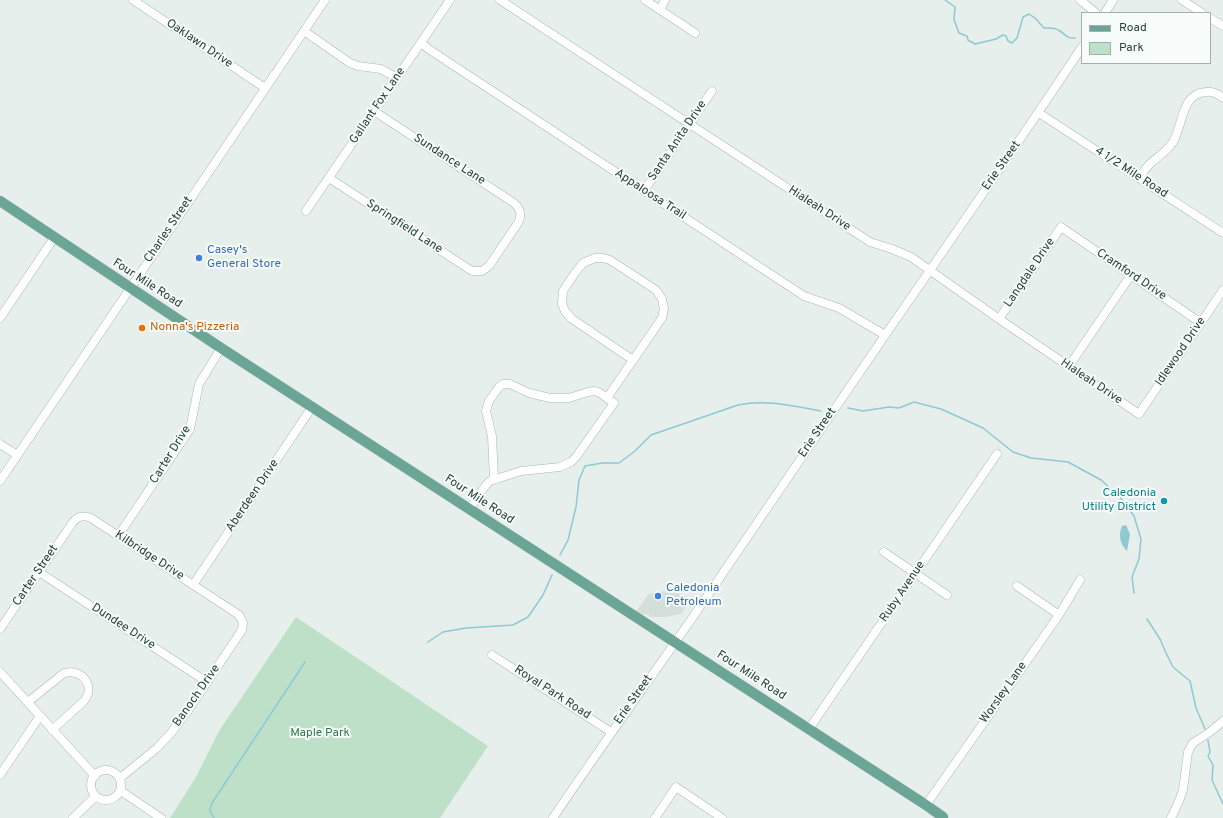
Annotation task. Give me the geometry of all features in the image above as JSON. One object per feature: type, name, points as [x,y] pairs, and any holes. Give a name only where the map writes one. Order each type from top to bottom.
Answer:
[{"type":"main road","name":"Four Mile Road","points":[[0,201],[129,288],[944,818]]},
{"type":"street","name":"Oaklawn Drive","points":[[133,0],[266,88]]},
{"type":"street","name":"Charles Street","points":[[0,480],[325,0]]},
{"type":"street","name":"Gallant Fox Lane","points":[[306,212],[450,0]]},
{"type":"street","name":"Hialeah Drive","points":[[500,0],[870,242],[901,252],[911,257],[1139,414]]},
{"type":"street","points":[[645,0],[695,34]]},
{"type":"street","points":[[660,10],[665,0]]},
{"type":"street","points":[[1080,0],[1095,12]]},
{"type":"street","points":[[1106,12],[1113,0]]},
{"type":"street","points":[[1182,0],[1200,12]]},
{"type":"street","points":[[1211,19],[1223,26]]},
{"type":"street","points":[[304,31],[350,63],[358,66],[380,69],[397,78]]},
{"type":"street","name":"Appaloosa Trail","points":[[421,42],[427,48],[804,296],[839,308],[885,335]]},
{"type":"street","name":"Erie Street","points":[[553,818],[1039,113],[1081,49]]},
{"type":"street","name":"Santa Anita Drive","points":[[644,191],[712,91]]},
{"type":"street","points":[[1139,178],[1147,166],[1160,157],[1172,143],[1178,132],[1186,105],[1193,96],[1198,93],[1209,91],[1214,92],[1223,98]]},
{"type":"street","name":"Sundance Lane","points":[[374,111],[514,203],[524,212],[489,266],[481,275]]},
{"type":"street","name":"4 1/2 Mile Road","points":[[1039,113],[1223,233]]},
{"type":"street","name":"Springfield Lane","points":[[329,178],[469,270],[481,275]]},
{"type":"street","name":"Cramford Drive","points":[[1061,228],[1201,323]]},
{"type":"street","name":"Langdale Drive","points":[[999,319],[1061,228]]},
{"type":"street","points":[[0,318],[54,238]]},
{"type":"street","points":[[469,509],[486,485],[494,479],[521,471],[560,466],[571,462],[576,457],[611,400],[633,360],[662,318],[664,309],[662,299],[656,290],[610,260],[603,258],[591,258],[580,266],[563,291],[563,308],[572,319],[633,360]]},
{"type":"street","points":[[1069,366],[1131,275]]},
{"type":"street","name":"Idlewood Drive","points":[[1139,414],[1223,290]]},
{"type":"street","name":"Carter Drive","points":[[118,536],[190,429],[199,384],[221,348]]},
{"type":"street","points":[[494,479],[492,436],[486,411],[487,406],[499,387],[506,383],[514,385],[530,393],[550,398],[569,398],[595,391],[611,400]]},
{"type":"street","name":"Aberdeen Drive","points":[[193,585],[312,407]]},
{"type":"street","points":[[0,444],[17,455]]},
{"type":"street","name":"Ruby Avenue","points":[[809,729],[997,454]]},
{"type":"street","name":"Kilbridge Drive","points":[[73,522],[79,517],[85,516],[91,518],[225,606]]},
{"type":"street","name":"Carter Street","points":[[0,629],[73,522]]},
{"type":"street","points":[[884,552],[948,595]]},
{"type":"street","name":"Dundee Drive","points":[[39,572],[207,682]]},
{"type":"street","name":"Worsley Lane","points":[[926,805],[1058,615],[1080,580]]},
{"type":"street","points":[[1017,586],[1058,615]]},
{"type":"street","name":"Banoch Drive","points":[[120,778],[157,748],[171,733],[241,632],[243,626],[240,615],[225,606]]},
{"type":"street","name":"Royal Park Road","points":[[492,655],[611,732]]},
{"type":"street","points":[[0,672],[94,776]]},
{"type":"street","points":[[28,702],[64,672],[76,672],[84,677],[88,685],[88,696],[52,730]]},
{"type":"street","points":[[0,775],[40,716]]},
{"type":"street","points":[[1171,818],[1183,790],[1188,752],[1193,744],[1223,722]]},
{"type":"street","points":[[108,770],[120,778],[120,791],[116,797],[110,800],[102,800],[96,796],[92,788],[94,776],[108,770]]},
{"type":"street","points":[[655,818],[676,787],[722,818]]},
{"type":"street","points":[[120,791],[162,818]]},
{"type":"street","points":[[73,818],[96,796]]},
{"type":"shaded area","name":"Caledonia Petroleum","points":[[664,591],[667,593],[676,593],[686,596],[690,601],[681,614],[666,617],[650,617],[649,615],[642,615],[636,611],[649,594]]},
{"type":"green space","name":"Maple Park","points":[[296,617],[488,746],[440,818],[170,818],[196,777],[219,731]]},
{"type":"water","points":[[1126,525],[1130,534],[1127,551],[1121,542],[1120,536],[1122,526]]},
{"type":"waterway","points":[[945,0],[955,7],[954,20],[959,33],[967,36],[968,40],[975,44],[996,39],[1003,35],[1006,36],[1008,41],[1012,43],[1017,38],[1023,17],[1029,14],[1044,28],[1055,28],[1068,37],[1075,38]]},
{"type":"waterway","points":[[848,408],[863,411],[889,407],[899,408],[914,402],[941,409],[983,428],[1013,452],[1031,458],[1068,462],[1101,480],[1120,497],[1134,516],[1141,539],[1139,559],[1132,577],[1134,593]]},
{"type":"waterway","points":[[560,555],[568,540],[576,507],[579,480],[585,466],[602,463],[619,463],[635,451],[651,435],[738,405],[748,403],[769,403],[790,405],[821,411]]},
{"type":"waterway","points":[[428,642],[443,632],[466,628],[513,625],[528,617],[543,595],[552,575]]},
{"type":"waterway","points":[[1147,619],[1160,639],[1173,667],[1190,681],[1196,708],[1205,729]]},
{"type":"waterway","points":[[214,818],[210,811],[212,803],[305,662]]},
{"type":"waterway","points":[[1208,740],[1210,752],[1208,756],[1213,765],[1212,780],[1223,804]]},
{"type":"place","name":"Casey's General Store","points":[[199,258]]},
{"type":"place","name":"Nonna's Pizzeria","points":[[142,328]]},
{"type":"place","name":"Caledonia Utility District","points":[[1164,501]]},
{"type":"place","name":"Caledonia Petroleum","points":[[658,596]]}]
